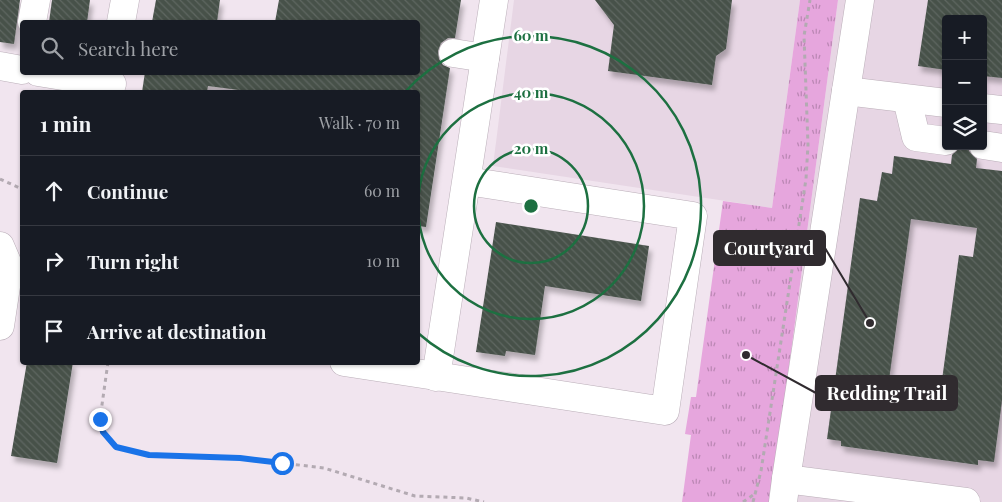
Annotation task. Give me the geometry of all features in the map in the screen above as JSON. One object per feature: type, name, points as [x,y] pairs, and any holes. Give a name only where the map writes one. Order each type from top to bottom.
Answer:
[{"type":"lane","points":[[32,20],[36,0]]},
{"type":"lane","points":[[121,20],[125,0]]},
{"type":"lane","points":[[436,377],[494,0]]},
{"type":"lane","points":[[860,0],[785,490],[966,502]]},
{"type":"lane","points":[[453,53],[485,58]]},
{"type":"lane","points":[[0,66],[20,70]]},
{"type":"lane","points":[[58,75],[112,83]]},
{"type":"lane","points":[[846,91],[942,103]]},
{"type":"lane","points":[[907,99],[916,137],[942,140]]},
{"type":"lane","points":[[987,108],[1002,110]]},
{"type":"lane","points":[[987,146],[1002,148]]},
{"type":"lane","points":[[362,365],[665,411],[693,216],[467,182]]},
{"type":"lane","points":[[0,246],[9,267],[0,326]]},
{"type":"path","points":[[753,502],[753,494],[761,471],[806,179],[808,117],[804,36],[810,0]]},
{"type":"path","points":[[0,179],[20,188]]},
{"type":"path","points":[[108,365],[100,419],[103,432],[116,447],[149,455],[240,458],[324,468],[415,496],[466,498],[484,502]]},
{"type":"path","points":[[744,502],[753,494]]},
{"type":"shaded area","points":[[514,0],[800,0],[772,208],[493,166]]},
{"type":"shaded area","points":[[838,0],[1002,0],[1002,502],[771,502]]},
{"type":"green space","points":[[800,0],[838,0],[771,502],[682,502],[691,435],[685,434],[691,397],[696,397],[723,201],[772,208]]},
{"type":"building","points":[[0,0],[20,0],[14,44],[0,42]]},
{"type":"building","points":[[52,0],[90,0],[87,20],[49,20]]},
{"type":"building","points":[[156,0],[220,0],[217,20],[152,20]]},
{"type":"building","points":[[279,0],[461,0],[455,38],[448,38],[441,43],[438,51],[439,59],[443,65],[450,68],[426,227],[420,226],[420,90],[239,90],[208,86],[207,90],[142,90],[145,75],[420,75],[420,20],[275,20]]},
{"type":"building","points":[[595,0],[732,0],[726,49],[716,56],[712,85],[608,71],[614,25]]},
{"type":"building","points":[[928,0],[1002,0],[1002,78],[987,76],[987,15],[942,15],[942,69],[918,66]]},
{"type":"building","points":[[956,150],[969,150],[977,159],[976,168],[1002,171],[1002,401],[994,462],[978,460],[978,465],[841,446],[841,441],[827,439],[860,198],[877,201],[882,172],[892,174],[894,156],[951,164],[952,155]],"holes":[[[911,219],[977,228],[973,257],[959,255],[939,402],[887,395]]]},
{"type":"building","points":[[496,222],[649,246],[641,301],[545,286],[535,355],[506,351],[505,356],[476,352]]},
{"type":"building","points":[[26,365],[73,365],[57,463],[11,456]]},
{"type":"place","name":"Courtyard","points":[[870,323]]},
{"type":"place","name":"Redding Trail","points":[[746,355]]},
{"type":"route","points":[[100,419],[103,432],[116,447],[149,455],[240,458],[282,463]]}]
